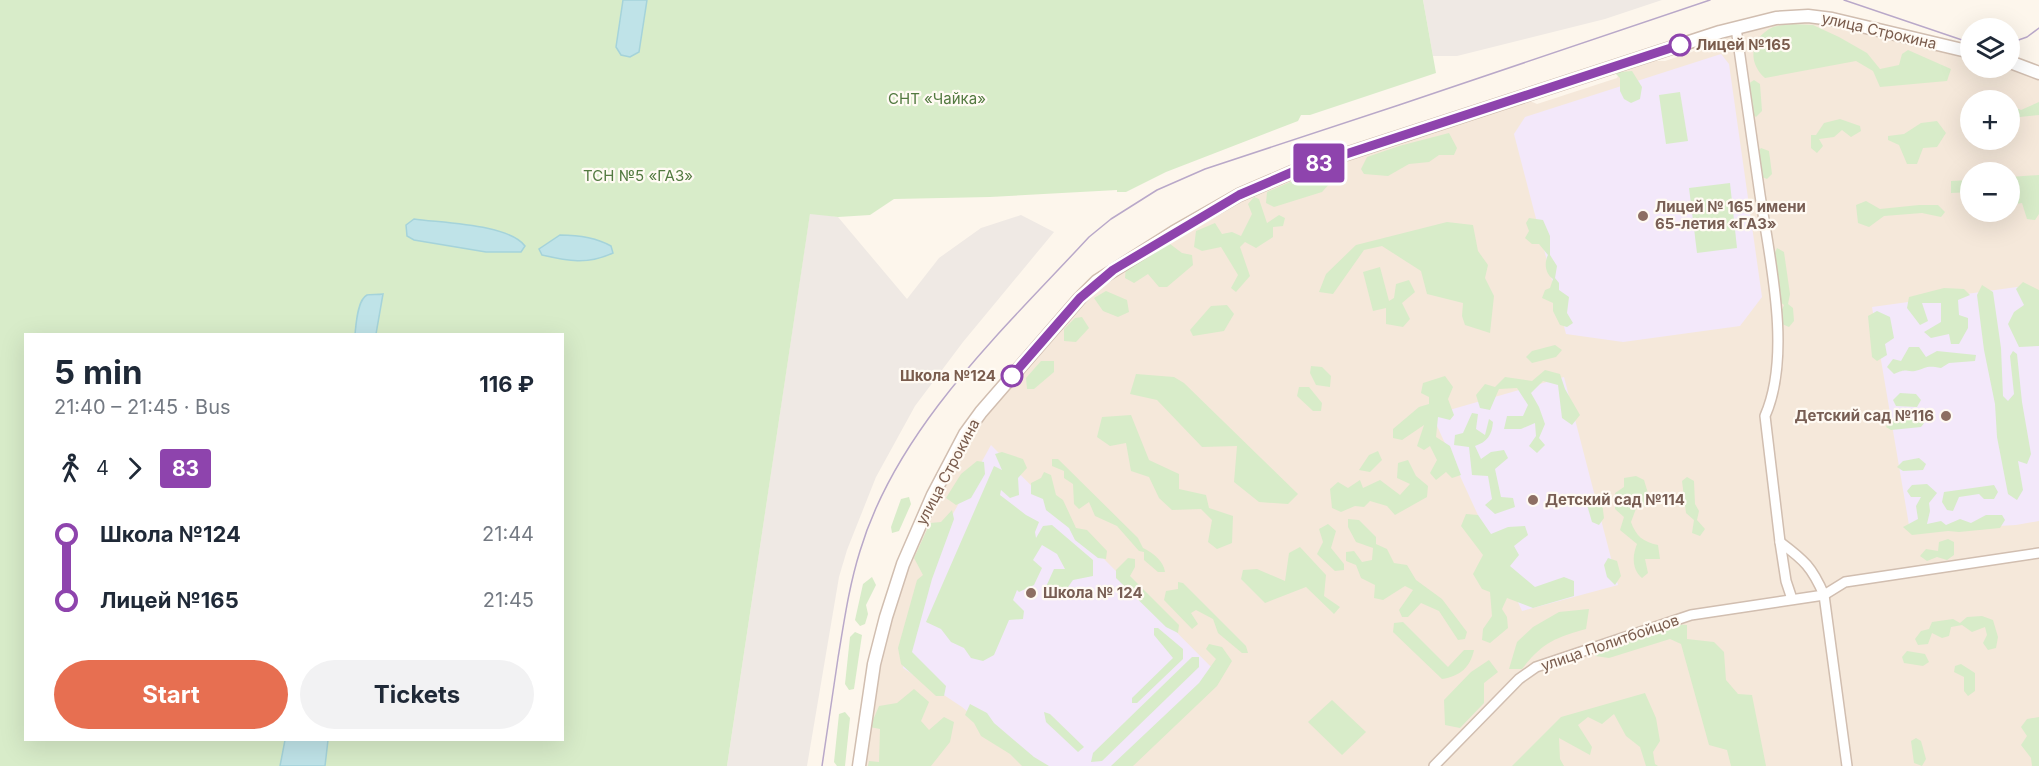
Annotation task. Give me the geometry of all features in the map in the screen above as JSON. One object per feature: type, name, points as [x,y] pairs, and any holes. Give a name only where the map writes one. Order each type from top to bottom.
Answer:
[{"type":"street","name":"улица Строкина","points":[[859,766],[874,664],[886,617],[903,564],[933,495],[965,434],[981,412],[1097,281],[1174,232],[1239,195],[1297,170],[1736,28],[1776,18],[1808,16],[1832,19],[1960,49]]},
{"type":"street","points":[[1736,28],[1774,288],[1777,378],[1765,416],[1780,542],[1786,581],[1792,599]]},
{"type":"street","points":[[2020,65],[2039,72]]},
{"type":"street","points":[[1780,542],[1815,573],[1824,595],[1847,766]]},
{"type":"street","name":"улица Политбойцов","points":[[1434,766],[1519,679],[1536,667],[1691,615],[1824,595],[1845,582],[2039,554]]},
{"type":"shaded area","points":[[1423,0],[1662,0],[1605,19],[1457,56],[1433,56]]},
{"type":"shaded area","points":[[1791,22],[1829,25],[1960,55],[1960,78],[2020,78],[2020,72],[2039,78],[2039,766],[865,766],[879,667],[891,618],[908,566],[938,498],[971,439],[996,404],[1083,303],[1116,276],[1242,200],[1298,176],[1530,101],[1537,104],[1617,78],[1621,70],[1651,61],[1665,61],[1692,52],[1701,46],[1769,25]]},
{"type":"shaded area","name":"Лицей № 165 имени 65-летия «ГАЗ»","points":[[1721,54],[1729,64],[1762,297],[1740,326],[1623,342],[1566,334],[1514,134],[1525,117]]},
{"type":"shaded area","points":[[810,213],[838,217],[907,299],[939,258],[981,228],[1021,215],[1054,232],[963,342],[915,406],[876,477],[847,550],[839,577],[807,766],[727,766]]},
{"type":"shaded area","name":"Детский сад №116","points":[[2017,287],[2039,296],[2039,521],[2016,525],[1910,531],[1872,307]]},
{"type":"shaded area","name":"Детский сад №114","points":[[1564,377],[1618,585],[1522,611],[1432,415]]},
{"type":"shaded area","name":"Школа № 124","points":[[991,445],[1221,677],[1129,766],[1033,766],[962,707],[903,668],[914,619],[949,521]]},
{"type":"green space","name":"ТСН №5 «ГАЗ»","points":[[0,0],[1423,0],[1436,73],[1310,115],[1301,115],[1298,121],[1166,172],[1126,192],[1117,192],[1117,190],[990,197],[894,199],[870,215],[838,217],[810,214],[727,766],[0,766]]},
{"type":"green space","points":[[1792,24],[1813,25],[1839,37],[1867,53],[1880,69],[1899,65],[1902,54],[1908,50],[1951,69],[1947,81],[1880,87],[1873,71],[1856,61],[1765,78],[1755,65],[1756,44],[1765,32],[1773,27]]},
{"type":"green space","points":[[1632,71],[1642,87],[1640,99],[1631,103],[1624,99],[1620,91],[1620,78],[1616,74]]},
{"type":"green space","points":[[1754,80],[1760,84],[1762,111],[1756,117],[1752,114],[1748,84]]},
{"type":"green space","points":[[1680,92],[1688,141],[1666,144],[1659,95]]},
{"type":"green space","points":[[2039,102],[2039,115],[2020,117],[2021,110]]},
{"type":"green space","points":[[1840,119],[1860,126],[1861,131],[1851,137],[1842,130],[1834,137],[1819,139],[1823,146],[1817,153],[1811,148],[1811,135],[1816,135],[1824,123]]},
{"type":"green space","points":[[1937,121],[1946,133],[1937,147],[1923,148],[1917,164],[1907,164],[1899,145],[1888,140],[1888,136],[1904,134],[1921,123]]},
{"type":"green space","points":[[1449,133],[1457,148],[1454,155],[1439,155],[1429,162],[1409,164],[1388,176],[1364,174],[1361,169],[1367,157]]},
{"type":"green space","points":[[1761,148],[1769,151],[1772,174],[1767,179],[1760,176],[1756,153]]},
{"type":"green space","points":[[1338,164],[1347,174],[1343,185],[1332,181],[1322,192],[1274,207],[1266,203],[1267,192]]},
{"type":"green space","points":[[2039,175],[2039,214],[2035,220],[2027,219],[2022,203],[2020,203],[2020,176]]},
{"type":"green space","points":[[1951,181],[1960,181],[1960,193],[1951,193]]},
{"type":"green space","points":[[1730,183],[1737,248],[1697,253],[1689,188]]},
{"type":"green space","points":[[1254,197],[1259,199],[1267,223],[1279,215],[1285,218],[1283,226],[1273,227],[1273,237],[1256,248],[1245,242],[1240,247],[1250,276],[1236,292],[1231,288],[1238,275],[1221,247],[1202,251],[1194,247],[1196,231],[1215,223],[1222,234],[1232,232],[1241,236],[1252,214],[1248,204]]},
{"type":"green space","points":[[1866,201],[1880,209],[1938,205],[1945,212],[1941,217],[1922,213],[1884,216],[1869,227],[1858,223],[1856,205]]},
{"type":"green space","points":[[1529,218],[1543,220],[1550,236],[1550,255],[1557,266],[1555,278],[1559,283],[1559,290],[1569,297],[1567,313],[1573,323],[1567,327],[1560,325],[1553,311],[1553,303],[1542,298],[1545,290],[1550,288],[1553,279],[1546,268],[1548,255],[1539,244],[1532,244],[1525,238],[1529,231],[1526,223]]},
{"type":"green space","points":[[1447,222],[1473,225],[1478,251],[1488,265],[1485,278],[1494,296],[1490,333],[1465,325],[1462,316],[1463,303],[1427,294],[1421,271],[1382,246],[1364,250],[1333,294],[1319,292],[1326,274],[1356,245]]},
{"type":"green space","points":[[1166,241],[1182,253],[1192,255],[1193,265],[1167,287],[1159,287],[1148,274],[1134,283],[1125,278],[1126,266]]},
{"type":"green space","points":[[1777,248],[1784,252],[1790,294],[1788,304],[1793,308],[1794,321],[1789,327],[1782,324],[1781,312],[1784,305],[1780,302],[1773,257]]},
{"type":"green space","points":[[1380,267],[1389,301],[1394,298],[1396,284],[1409,280],[1415,292],[1402,303],[1410,319],[1403,327],[1386,324],[1386,308],[1373,311],[1363,272]]},
{"type":"green space","points":[[2023,282],[2039,290],[2039,346],[2019,347],[2008,324],[2014,312],[2024,305],[2016,289]]},
{"type":"green space","points":[[1982,285],[1993,292],[2001,348],[2003,396],[2008,401],[2014,394],[2010,356],[2013,351],[2017,354],[2031,454],[2027,464],[2018,461],[2023,490],[2017,500],[2008,494],[1997,437],[1995,404],[1984,350],[1977,295]]},
{"type":"green space","points":[[1944,288],[1964,289],[1970,295],[1958,300],[1959,315],[1968,318],[1968,328],[1959,344],[1951,344],[1949,334],[1931,338],[1924,332],[1941,322],[1941,303],[1922,303],[1928,321],[1920,325],[1907,308],[1909,297]]},
{"type":"green space","points":[[1106,291],[1127,300],[1129,312],[1118,317],[1103,311],[1094,298]]},
{"type":"green space","points":[[1227,305],[1234,314],[1224,331],[1193,336],[1190,330],[1211,306]]},
{"type":"green space","points":[[1877,311],[1890,317],[1894,338],[1885,344],[1887,355],[1877,361],[1872,357],[1868,316]]},
{"type":"green space","points":[[1082,317],[1089,328],[1076,342],[1064,341],[1064,329],[1075,318]]},
{"type":"green space","points":[[1555,345],[1562,350],[1556,357],[1532,363],[1526,357],[1532,351]]},
{"type":"green space","points":[[1909,347],[1919,347],[1926,357],[1937,351],[1976,355],[1975,361],[1949,363],[1941,368],[1929,367],[1894,374],[1887,367],[1893,359],[1901,361]]},
{"type":"green space","points":[[1041,361],[1054,361],[1054,372],[1034,389],[1027,389],[1026,378]]},
{"type":"green space","points":[[1311,366],[1322,367],[1331,376],[1330,387],[1316,385],[1310,373]]},
{"type":"green space","points":[[1545,370],[1560,374],[1565,389],[1580,415],[1572,425],[1562,418],[1558,385],[1543,381],[1531,393],[1545,424],[1539,438],[1545,445],[1537,453],[1529,446],[1536,436],[1535,423],[1521,429],[1504,429],[1507,416],[1523,416],[1528,405],[1517,388],[1499,389],[1490,410],[1480,408],[1476,395],[1485,384],[1495,387],[1505,377],[1532,381]]},
{"type":"green space","points":[[1136,374],[1174,377],[1184,383],[1298,494],[1288,504],[1259,502],[1234,482],[1237,446],[1202,447],[1157,400],[1130,394]]},
{"type":"green space","points":[[1445,376],[1453,387],[1448,399],[1454,415],[1450,420],[1438,417],[1436,437],[1450,446],[1461,475],[1452,478],[1446,472],[1436,480],[1430,473],[1437,460],[1430,446],[1424,450],[1417,446],[1424,425],[1402,440],[1393,438],[1393,429],[1419,407],[1429,404],[1429,397],[1421,393],[1423,383]]},
{"type":"green space","points":[[1299,387],[1309,387],[1322,403],[1321,411],[1313,411],[1297,396]]},
{"type":"green space","points":[[1900,393],[1916,394],[1921,400],[1917,407],[1896,406],[1893,400]]},
{"type":"green space","points":[[1472,413],[1478,414],[1476,429],[1485,435],[1489,419],[1493,422],[1488,437],[1475,446],[1481,459],[1491,452],[1504,450],[1508,458],[1495,469],[1501,497],[1513,498],[1515,507],[1495,514],[1485,505],[1492,499],[1488,476],[1472,475],[1469,447],[1454,445],[1455,435],[1463,433]]},
{"type":"green space","points":[[1131,415],[1149,460],[1179,474],[1179,489],[1206,495],[1209,508],[1233,516],[1232,543],[1217,549],[1208,542],[1212,520],[1201,509],[1172,510],[1159,498],[1149,477],[1131,471],[1126,443],[1110,446],[1097,437],[1102,417]]},
{"type":"green space","points":[[1919,418],[1925,422],[1921,427],[1891,430],[1886,427],[1889,421]]},
{"type":"green space","points":[[1378,451],[1382,460],[1370,472],[1359,470],[1369,455]]},
{"type":"green space","points":[[1002,452],[1023,459],[1027,468],[1018,478],[1019,495],[1010,498],[1001,490],[1000,495],[1039,522],[1035,532],[1036,538],[1043,526],[1052,525],[1093,560],[1093,576],[1073,580],[1061,597],[1047,598],[1045,589],[1054,569],[1065,569],[1057,554],[1042,545],[1033,560],[1042,568],[1034,585],[1019,592],[1017,590],[1013,600],[1024,611],[1023,619],[1009,620],[994,655],[983,661],[971,658],[964,648],[951,642],[941,629],[926,622],[994,466],[1002,470],[995,454]]},
{"type":"green space","points":[[1919,458],[1926,464],[1923,470],[1903,471],[1897,467],[1903,461]]},
{"type":"green space","points":[[1052,459],[1058,459],[1138,538],[1143,548],[1154,554],[1165,572],[1158,572],[1144,560],[1144,552],[1139,551],[1117,526],[1095,516],[1089,502],[1079,509],[1074,504],[1073,484],[1064,478],[1064,471],[1052,466]]},
{"type":"green space","points":[[1408,460],[1416,476],[1428,486],[1427,497],[1395,515],[1387,506],[1370,501],[1364,507],[1355,506],[1341,512],[1332,508],[1330,489],[1338,482],[1348,488],[1360,480],[1363,488],[1380,480],[1400,495],[1410,484],[1397,478],[1398,463]]},
{"type":"green space","points":[[977,461],[984,462],[985,474],[971,498],[956,505],[946,498],[961,474]]},
{"type":"green space","points":[[1044,472],[1051,475],[1056,495],[1063,500],[1076,528],[1087,530],[1107,551],[1106,559],[1098,558],[1075,540],[1069,528],[1046,510],[1043,499],[1031,494],[1031,483],[1041,478]]},
{"type":"green space","points":[[1636,476],[1644,480],[1651,503],[1648,507],[1637,506],[1631,522],[1641,538],[1658,545],[1660,559],[1645,559],[1648,573],[1642,578],[1636,571],[1634,562],[1637,544],[1620,530],[1624,517],[1615,509],[1615,493],[1624,487],[1624,478]]},
{"type":"green space","points":[[1687,477],[1694,481],[1695,504],[1699,511],[1697,520],[1705,529],[1700,536],[1692,533],[1694,520],[1686,513],[1682,481]]},
{"type":"green space","points":[[1927,484],[1937,493],[1929,503],[1927,524],[1941,521],[1946,525],[1960,519],[1971,523],[1986,515],[2002,515],[2005,520],[2000,528],[1912,535],[1903,527],[1918,519],[1916,506],[1921,497],[1911,497],[1907,491],[1912,485]]},
{"type":"green space","points":[[1994,485],[1998,492],[1994,499],[1984,499],[1979,494],[1959,497],[1953,511],[1947,510],[1942,502],[1944,492]]},
{"type":"green space","points":[[909,497],[911,504],[899,531],[892,533],[891,527],[901,499]]},
{"type":"green space","points":[[1591,499],[1602,502],[1604,518],[1599,525],[1592,522],[1587,505]]},
{"type":"green space","points":[[952,510],[954,519],[932,579],[912,652],[946,686],[944,696],[936,696],[901,664],[898,648],[917,580],[923,575],[914,558],[930,523],[941,522]]},
{"type":"green space","points":[[1466,514],[1478,515],[1491,534],[1508,527],[1525,526],[1528,535],[1514,546],[1519,555],[1510,566],[1535,587],[1564,577],[1574,581],[1574,596],[1533,608],[1507,598],[1502,609],[1507,617],[1508,628],[1490,643],[1482,640],[1483,629],[1492,616],[1490,592],[1482,589],[1473,574],[1483,555],[1461,526]]},
{"type":"green space","points":[[1348,519],[1359,520],[1376,537],[1376,544],[1387,549],[1394,563],[1407,565],[1416,580],[1442,599],[1467,632],[1465,639],[1458,640],[1439,611],[1421,603],[1408,617],[1402,617],[1399,610],[1413,590],[1405,586],[1383,600],[1374,598],[1375,585],[1361,578],[1356,565],[1346,561],[1346,552],[1354,551],[1362,562],[1372,560],[1373,548],[1356,542],[1348,527]]},
{"type":"green space","points":[[1328,524],[1336,531],[1331,548],[1344,564],[1344,570],[1335,571],[1317,554],[1323,542],[1319,529]]},
{"type":"green space","points":[[1948,539],[1954,542],[1954,555],[1947,560],[1937,557],[1927,561],[1920,556],[1926,549],[1938,551],[1939,542]]},
{"type":"green space","points":[[1300,547],[1326,575],[1324,596],[1340,607],[1334,614],[1306,587],[1265,603],[1241,579],[1243,570],[1257,569],[1285,581],[1289,553]]},
{"type":"green space","points":[[1128,558],[1135,559],[1135,567],[1130,576],[1179,625],[1178,633],[1166,627],[1116,578],[1116,570]]},
{"type":"green space","points":[[1608,558],[1617,561],[1621,576],[1615,585],[1607,577],[1604,565]]},
{"type":"green space","points":[[872,577],[876,585],[866,605],[868,614],[865,624],[860,626],[855,620],[863,584]]},
{"type":"green space","points":[[1178,582],[1183,583],[1246,646],[1248,653],[1242,653],[1218,633],[1213,619],[1196,610],[1191,613],[1198,624],[1192,629],[1164,600],[1166,591],[1178,589]]},
{"type":"green space","points":[[1589,609],[1586,629],[1550,642],[1522,669],[1509,669],[1517,642],[1533,627],[1559,612]]},
{"type":"green space","points":[[1982,616],[1993,620],[1998,637],[1996,648],[1988,650],[1983,643],[1987,635],[1985,627],[1972,632],[1962,625],[1951,627],[1949,636],[1942,638],[1932,633],[1928,644],[1918,645],[1915,639],[1921,631],[1929,629],[1932,622],[1953,619],[1960,623],[1967,617]]},
{"type":"green space","points":[[1403,622],[1448,667],[1464,650],[1474,650],[1470,662],[1459,673],[1442,679],[1393,632],[1394,623]]},
{"type":"green space","points":[[1675,624],[1687,625],[1687,639],[1714,642],[1724,652],[1726,680],[1738,694],[1752,695],[1766,766],[1731,766],[1727,750],[1709,745],[1681,644],[1670,639],[1609,658],[1595,656],[1601,641],[1658,631]]},
{"type":"green space","points":[[1154,628],[1158,628],[1183,649],[1183,659],[1137,703],[1132,703],[1132,698],[1173,658],[1154,635]]},
{"type":"green space","points":[[855,632],[862,635],[854,689],[849,690],[845,684],[850,637]]},
{"type":"green space","points":[[1209,644],[1222,647],[1232,661],[1217,686],[1133,766],[1111,766],[1199,683],[1216,659],[1206,649]]},
{"type":"green space","points":[[1907,651],[1925,654],[1929,662],[1923,666],[1904,663],[1902,657]]},
{"type":"green space","points":[[1192,657],[1199,657],[1199,667],[1102,761],[1091,762],[1093,753]]},
{"type":"green space","points":[[1489,660],[1498,672],[1484,683],[1484,703],[1460,728],[1445,725],[1444,700],[1471,672]]},
{"type":"green space","points":[[1961,664],[1975,673],[1975,691],[1968,696],[1964,691],[1964,677],[1954,672],[1955,666]]},
{"type":"green space","points":[[914,689],[929,702],[921,721],[929,730],[944,717],[954,722],[950,742],[931,766],[868,766],[869,761],[879,762],[880,729],[870,727],[879,706],[897,703]]},
{"type":"green space","points":[[1645,693],[1656,718],[1660,741],[1653,752],[1655,764],[1658,766],[1646,766],[1640,747],[1626,736],[1614,714],[1602,724],[1588,717],[1578,725],[1592,747],[1590,755],[1559,738],[1560,759],[1564,766],[1512,766],[1561,717]]},
{"type":"green space","points":[[1332,700],[1366,732],[1342,755],[1308,722]]},
{"type":"green space","points":[[970,704],[987,713],[994,723],[1034,757],[1049,766],[1022,766],[1010,754],[981,736],[974,723],[965,715]]},
{"type":"green space","points":[[845,712],[850,718],[845,766],[837,766],[834,762],[839,714]]},
{"type":"green space","points":[[1044,712],[1050,714],[1084,747],[1078,752],[1046,722]]},
{"type":"green space","points":[[2039,717],[2039,766],[2032,766],[2031,758],[2021,745],[2027,736],[2021,727],[2027,719]]},
{"type":"green space","points":[[1916,738],[1921,741],[1926,759],[1922,766],[1914,763],[1911,741]]},
{"type":"water","points":[[623,0],[647,0],[639,52],[630,57],[621,55],[616,47]]},
{"type":"water","points":[[414,219],[490,229],[505,233],[525,246],[521,252],[486,252],[414,240],[407,236],[406,225]]},
{"type":"water","points":[[560,235],[599,240],[611,246],[613,253],[604,257],[578,261],[542,255],[539,249]]},
{"type":"water","points":[[383,294],[376,333],[355,333],[361,302],[367,295]]},
{"type":"water","points":[[285,741],[328,741],[325,766],[280,766]]},
{"type":"tram line","points":[[822,766],[850,591],[860,551],[877,506],[899,463],[926,421],[989,344],[1089,237],[1111,219],[1157,190],[1205,169],[1710,0]]},
{"type":"tram line","points":[[1844,0],[1960,39]]},
{"type":"tram line","points":[[2020,39],[2039,28]]},
{"type":"bus line","name":"83","points":[[1012,376],[1097,281],[1174,232],[1239,195],[1297,170],[1680,45]]},
{"type":"place","name":"Лицей №165","points":[[1680,45]]},
{"type":"place","name":"Лицей № 165 имени 65-летия «ГАЗ»","points":[[1643,216]]},
{"type":"place","name":"Школа №124","points":[[1012,376]]},
{"type":"place","name":"Детский сад №116","points":[[1946,416]]},
{"type":"place","name":"Детский сад №114","points":[[1533,500]]},
{"type":"place","name":"Школа № 124","points":[[1031,593]]},
{"type":"park label","name":"СНТ «Чайка»","points":[[937,99]]}]
